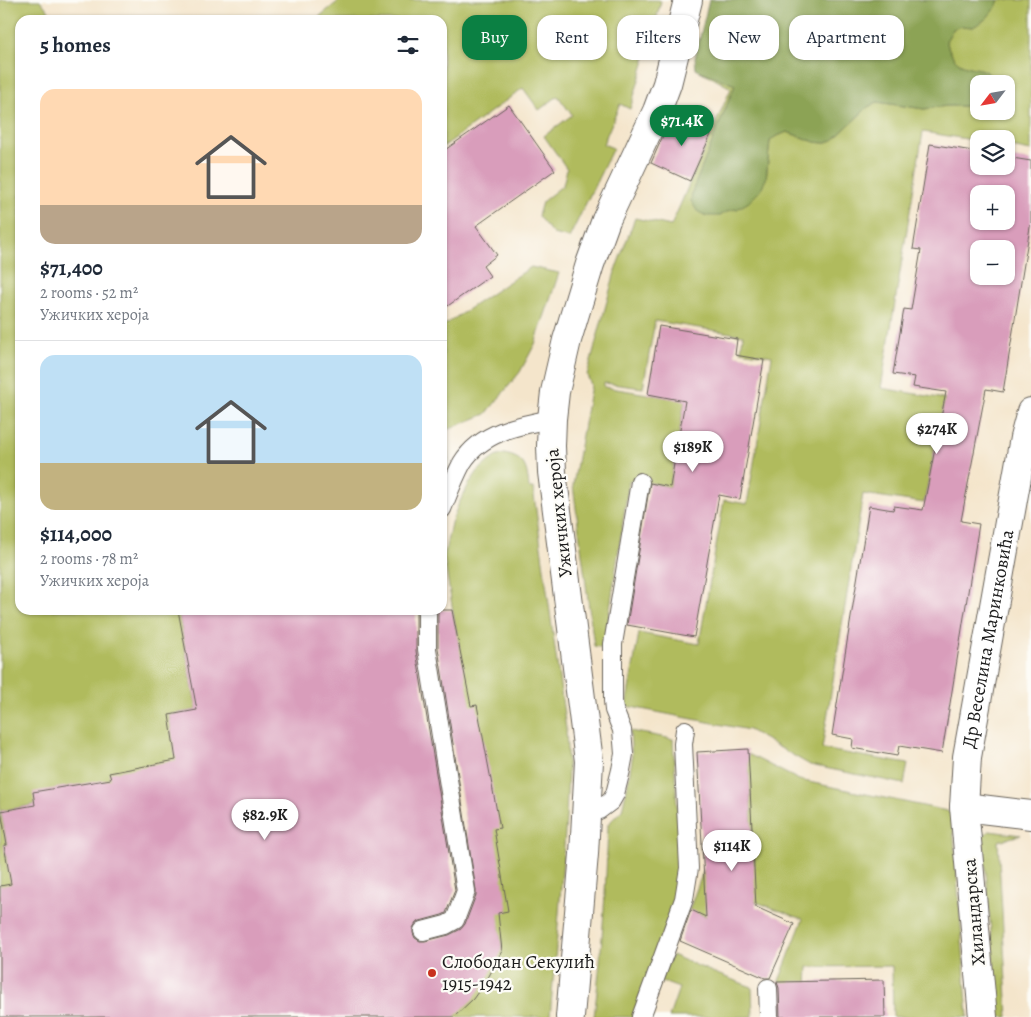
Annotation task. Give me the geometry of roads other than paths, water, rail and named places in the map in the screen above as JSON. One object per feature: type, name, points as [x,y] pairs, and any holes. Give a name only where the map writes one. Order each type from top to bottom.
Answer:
[{"type":"street","name":"Ужичких хероја","points":[[570,1017],[584,854],[589,761],[552,472],[552,419],[567,340],[590,264],[606,220],[664,93],[688,0]]},
{"type":"street","name":"Др Веселина Маринковића","points":[[964,807],[967,757],[1024,438],[1031,412]]},
{"type":"street","points":[[964,807],[1031,815]]},
{"type":"street","name":"Хиландарска","points":[[964,807],[983,1017]]},
{"type":"lane","points":[[447,496],[462,463],[472,450],[490,437],[518,426],[552,419]]},
{"type":"lane","points":[[586,813],[600,810],[611,801],[615,794],[624,754],[622,730],[614,710],[613,701],[613,644],[640,482]]},
{"type":"lane","points":[[423,931],[446,926],[455,920],[466,891],[428,649],[427,615]]},
{"type":"lane","points":[[641,1017],[684,899],[688,876],[683,744],[685,730]]},
{"type":"lane","points":[[768,988],[769,1017]]},
{"type":"place","name":"Слободан Секулић 1915-1942","points":[[432,973]]}]
